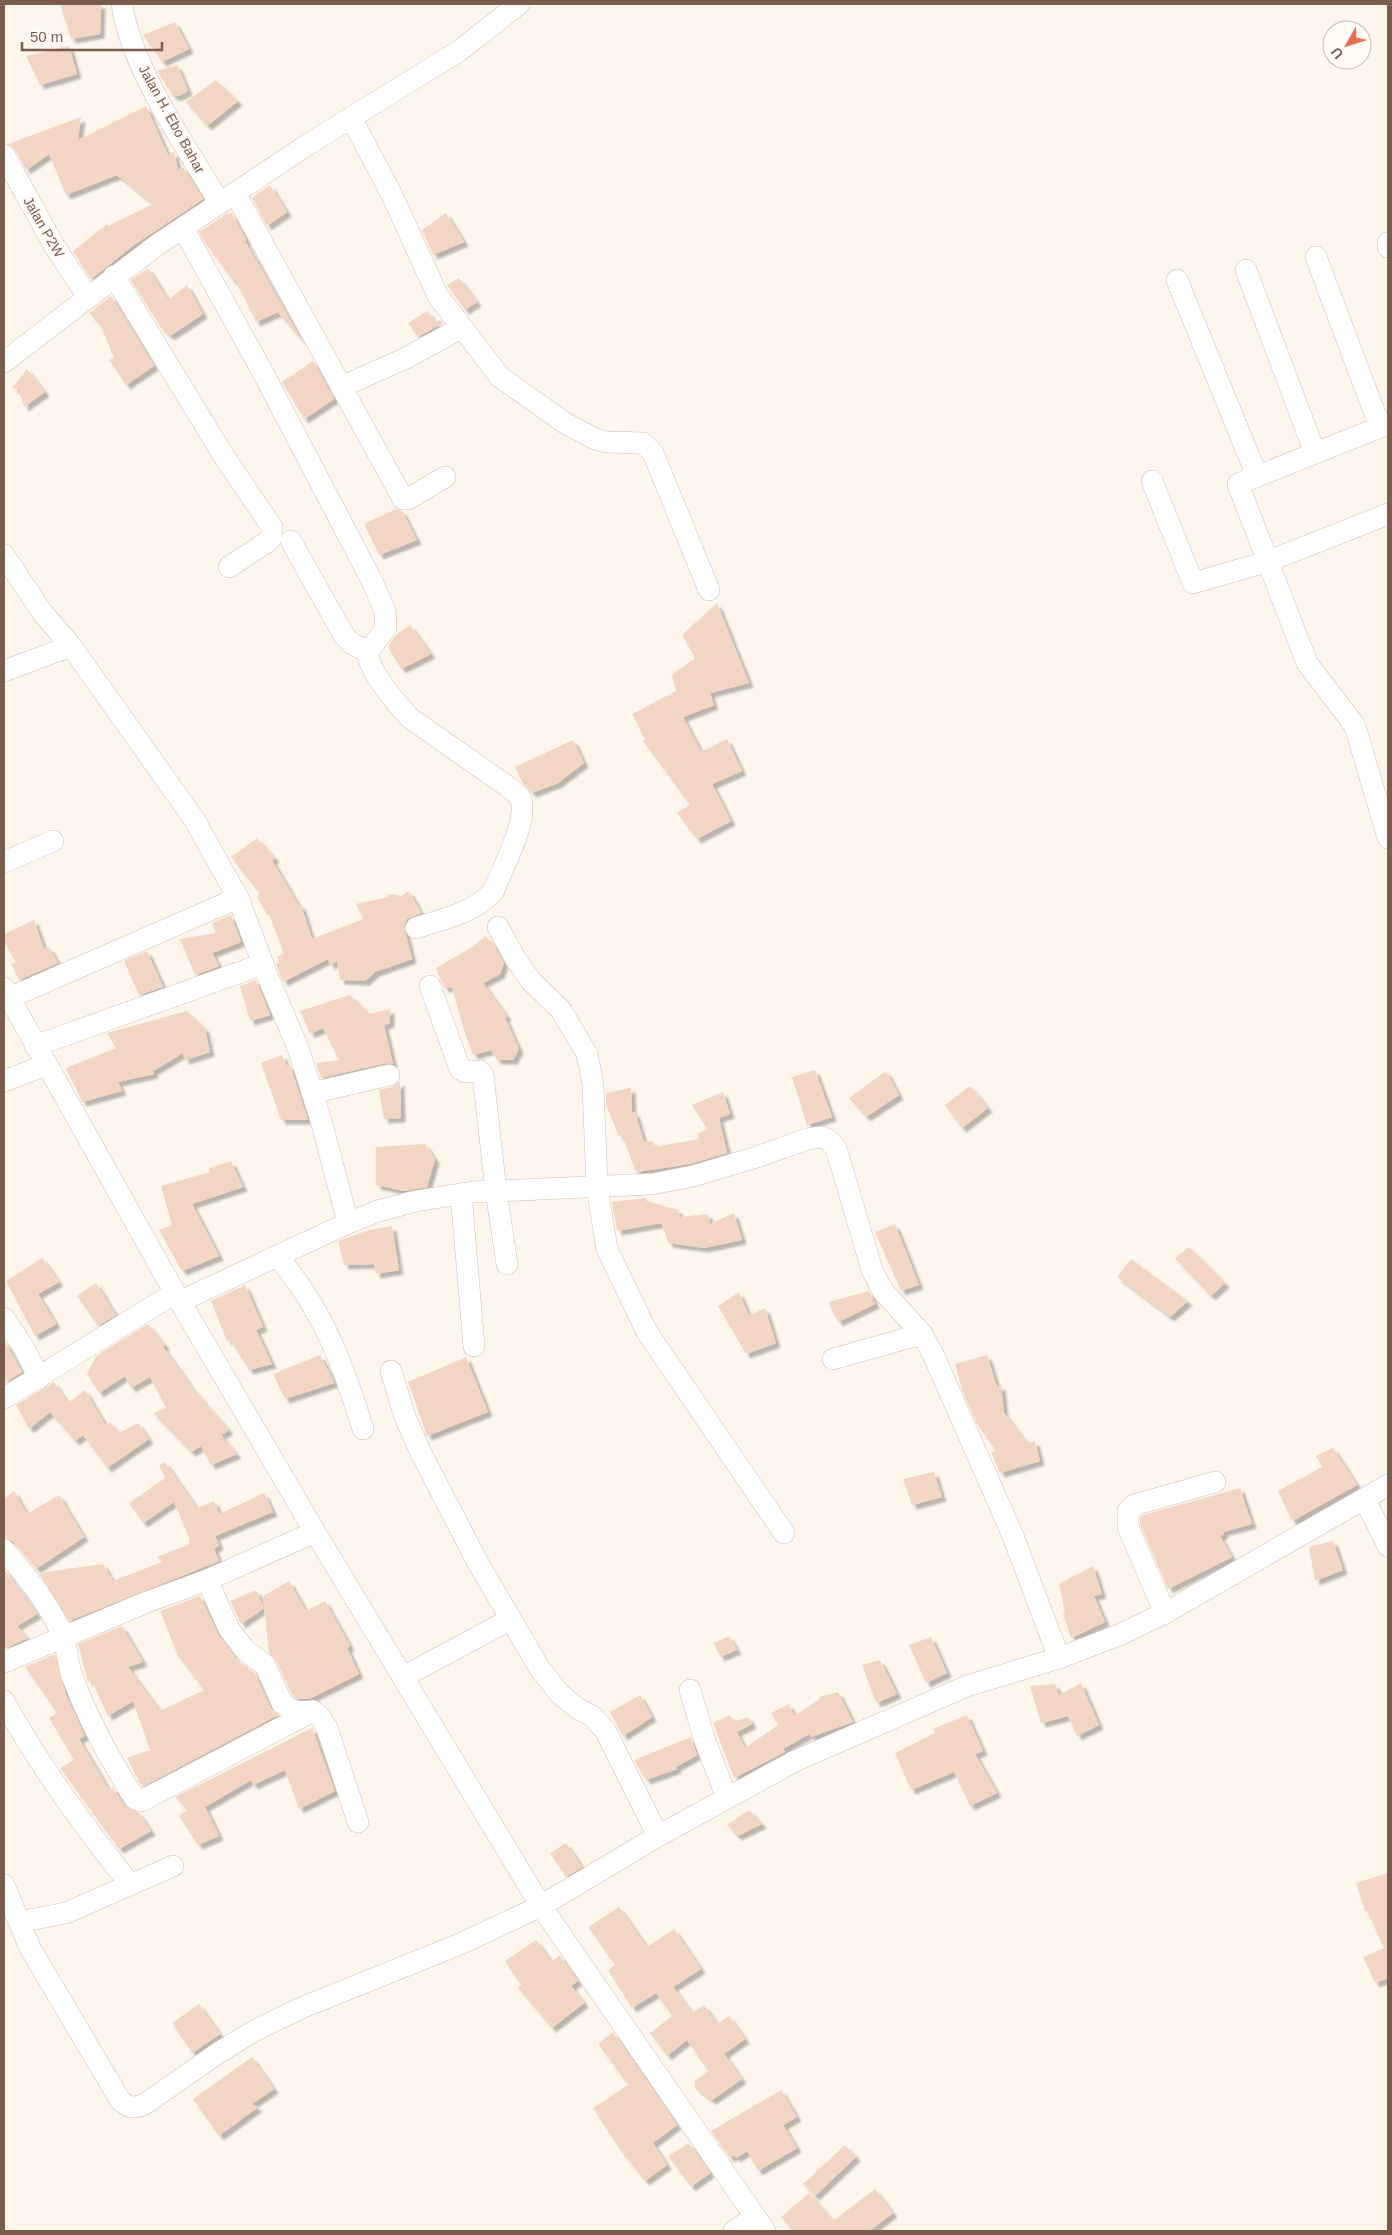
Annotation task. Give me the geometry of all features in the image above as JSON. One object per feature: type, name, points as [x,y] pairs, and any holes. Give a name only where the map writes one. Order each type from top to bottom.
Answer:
[{"type":"street","name":"Jalan H. Ebo Bahar","points":[[122,4],[129,38],[174,128],[228,198],[341,387],[402,498],[408,499],[445,477]]},
{"type":"street","points":[[4,362],[114,276],[228,198],[459,51],[518,4]]},
{"type":"street","points":[[352,118],[391,193],[430,283],[461,328],[500,377],[564,422],[606,442],[643,444],[648,446],[653,453],[709,590]]},
{"type":"street","name":"Jalan P2W","points":[[4,155],[55,248],[88,297]]},
{"type":"street","points":[[183,228],[262,372],[372,582],[387,620],[386,628],[370,649],[368,656],[370,662],[394,699],[410,718],[508,786],[517,794],[521,801],[521,821],[494,890],[486,900],[475,907],[416,928]]},
{"type":"street","points":[[1316,257],[1384,425],[1238,484],[1307,663],[1355,726],[1388,838]]},
{"type":"street","points":[[1246,270],[1315,453]]},
{"type":"street","points":[[114,276],[225,458],[272,526],[273,532],[267,542],[229,567]]},
{"type":"street","points":[[1177,280],[1257,476]]},
{"type":"street","points":[[341,387],[404,359],[461,328]]},
{"type":"street","points":[[1152,481],[1193,583],[1269,561],[1388,514]]},
{"type":"street","points":[[291,541],[343,634],[350,643],[360,649],[370,649]]},
{"type":"street","points":[[4,555],[42,612],[71,646],[194,819],[238,898],[298,1048],[348,1223]]},
{"type":"street","points":[[4,672],[71,646]]},
{"type":"street","points":[[4,862],[53,841]]},
{"type":"street","points":[[238,898],[6,993],[178,1297],[315,1532],[541,1906],[760,2224],[734,2231]]},
{"type":"street","points":[[498,927],[514,958],[532,981],[561,1010],[587,1054],[593,1084],[598,1187],[607,1249],[628,1296],[647,1332],[784,1533]]},
{"type":"street","points":[[35,1046],[263,964]]},
{"type":"street","points":[[430,986],[460,1069],[465,1072],[480,1071],[483,1075],[496,1191],[507,1264]]},
{"type":"street","points":[[4,1081],[46,1066]]},
{"type":"street","points":[[312,1093],[389,1075]]},
{"type":"street","points":[[4,1398],[178,1297],[378,1211],[416,1201],[461,1194],[652,1184],[693,1176],[807,1139],[821,1137],[827,1139],[836,1148],[872,1270],[883,1291],[922,1334],[947,1383],[1013,1536],[1059,1658]]},
{"type":"street","points":[[461,1194],[474,1346]]},
{"type":"street","points":[[277,1256],[307,1295],[330,1336],[346,1373],[363,1429]]},
{"type":"street","points":[[4,1318],[24,1348],[39,1378]]},
{"type":"street","points":[[833,1360],[922,1334]]},
{"type":"street","points":[[391,1371],[405,1417],[420,1453],[478,1563],[540,1669],[560,1694],[599,1722],[605,1730],[658,1836]]},
{"type":"street","points":[[1165,1613],[1128,1527],[1128,1510],[1134,1505],[1215,1482]]},
{"type":"street","points":[[4,1885],[30,1948],[120,2100],[129,2107],[135,2108],[144,2104],[218,2053],[254,2031],[301,2008],[460,1944],[541,1906],[658,1836],[795,1761],[967,1686],[1059,1658],[1119,1636],[1165,1613],[1366,1500],[1388,1485]]},
{"type":"street","points":[[1366,1500],[1388,1546]]},
{"type":"street","points":[[4,1662],[63,1636],[207,1580],[315,1532]]},
{"type":"street","points":[[4,1550],[30,1580],[63,1636],[72,1674],[86,1710],[135,1799],[141,1801],[313,1711]]},
{"type":"street","points":[[207,1580],[229,1629],[245,1650],[265,1665],[282,1703],[295,1712],[313,1711],[320,1717],[327,1728],[358,1822]]},
{"type":"street","points":[[403,1677],[511,1619]]},
{"type":"street","points":[[690,1690],[705,1741],[727,1798]]},
{"type":"street","points":[[4,1701],[29,1748],[72,1811],[130,1884]]},
{"type":"street","points":[[19,1922],[66,1913],[173,1866]]},
{"type":"building","points":[[60,4],[101,4],[100,34],[71,39]]},
{"type":"building","points":[[175,22],[189,49],[162,62],[143,35]]},
{"type":"building","points":[[69,46],[77,74],[40,85],[26,56]]},
{"type":"building","points":[[177,65],[188,91],[179,96],[173,96],[157,71]]},
{"type":"building","points":[[216,80],[238,101],[207,126],[186,102]]},
{"type":"building","points":[[146,106],[168,155],[174,152],[178,170],[183,167],[203,199],[134,245],[91,279],[73,251],[107,224],[108,226],[153,204],[117,175],[66,195],[49,154],[26,170],[15,149],[8,144],[81,117],[78,140]]},
{"type":"building","points":[[270,185],[287,212],[267,226],[252,198]]},
{"type":"building","points":[[228,213],[229,215],[232,213],[247,241],[245,241],[303,343],[278,312],[256,322],[235,279],[233,281],[199,232]]},
{"type":"building","points":[[446,213],[464,242],[433,255],[422,230]]},
{"type":"building","points":[[148,268],[168,300],[187,285],[203,314],[170,336],[161,328],[131,280]]},
{"type":"building","points":[[459,278],[477,302],[465,310],[447,285]]},
{"type":"building","points":[[111,296],[154,366],[126,385],[109,360],[114,358],[101,326],[89,313]]},
{"type":"building","points":[[427,311],[436,323],[440,320],[443,323],[418,337],[408,323]]},
{"type":"building","points":[[313,361],[334,399],[304,419],[282,382]]},
{"type":"building","points":[[27,369],[45,392],[24,407],[19,390],[12,388]]},
{"type":"building","points":[[396,509],[402,511],[417,540],[379,555],[364,524]]},
{"type":"building","points":[[717,603],[749,683],[710,693],[714,705],[683,717],[701,752],[727,739],[742,771],[712,784],[731,821],[697,839],[677,813],[690,805],[643,741],[645,740],[632,714],[676,691],[672,675],[695,658],[682,635]]},
{"type":"building","points":[[410,625],[431,654],[401,669],[388,647],[396,635]]},
{"type":"building","points":[[573,740],[584,763],[558,783],[532,793],[522,782],[515,767]]},
{"type":"building","points":[[257,838],[275,858],[272,860],[299,906],[301,905],[312,939],[363,919],[356,904],[389,897],[388,894],[401,896],[409,891],[421,913],[407,919],[404,926],[412,959],[375,972],[365,981],[340,980],[337,961],[330,965],[328,959],[283,982],[276,964],[279,962],[277,956],[284,954],[267,909],[264,910],[257,896],[260,894],[231,857]]},
{"type":"building","points":[[231,915],[241,942],[212,953],[219,966],[195,975],[180,939],[216,933],[212,923]]},
{"type":"building","points":[[34,920],[44,949],[49,947],[58,963],[19,980],[11,964],[16,962],[4,942],[4,934]]},
{"type":"building","points":[[485,936],[493,944],[504,963],[500,974],[483,983],[507,1016],[505,1018],[519,1049],[513,1060],[497,1060],[491,1050],[473,1055],[464,1031],[452,987],[444,988],[436,968],[474,946]]},
{"type":"building","points":[[147,951],[163,987],[139,995],[124,961]]},
{"type":"building","points":[[256,980],[270,1015],[250,1021],[240,986]]},
{"type":"building","points":[[350,995],[369,1014],[390,1009],[390,1023],[384,1025],[393,1064],[386,1063],[321,1078],[316,1063],[339,1060],[323,1028],[310,1034],[300,1011]]},
{"type":"building","points":[[187,1011],[205,1029],[210,1052],[185,1060],[183,1053],[153,1071],[154,1074],[118,1082],[122,1091],[82,1102],[66,1068],[116,1048],[107,1033]]},
{"type":"building","points":[[282,1055],[287,1066],[290,1065],[308,1120],[281,1120],[261,1063]]},
{"type":"building","points":[[815,1070],[832,1117],[807,1125],[792,1077]]},
{"type":"building","points":[[886,1071],[899,1095],[866,1117],[849,1098]]},
{"type":"building","points":[[400,1081],[401,1118],[384,1119],[379,1090],[392,1087]]},
{"type":"building","points":[[970,1086],[988,1108],[962,1128],[945,1105]]},
{"type":"building","points":[[631,1088],[632,1113],[635,1112],[644,1142],[653,1141],[654,1147],[699,1139],[698,1133],[708,1130],[692,1105],[723,1092],[730,1114],[719,1118],[727,1153],[690,1164],[636,1172],[622,1135],[619,1136],[606,1105],[606,1093]]},
{"type":"building","points":[[425,1144],[435,1159],[427,1187],[404,1191],[376,1185],[376,1147]]},
{"type":"building","points":[[231,1161],[243,1187],[192,1204],[219,1256],[182,1271],[159,1230],[172,1225],[161,1186],[210,1172],[209,1168]]},
{"type":"building","points":[[646,1198],[647,1201],[678,1210],[680,1217],[708,1214],[710,1224],[734,1213],[742,1240],[704,1248],[668,1243],[662,1223],[617,1231],[612,1202]]},
{"type":"building","points":[[895,1224],[919,1285],[901,1291],[875,1232]]},
{"type":"building","points":[[392,1226],[399,1270],[376,1274],[374,1264],[344,1265],[338,1241],[369,1230]]},
{"type":"building","points":[[1189,1247],[1225,1283],[1211,1296],[1175,1258]]},
{"type":"building","points":[[42,1258],[59,1282],[38,1294],[56,1324],[35,1336],[6,1281]]},
{"type":"building","points":[[1131,1259],[1188,1301],[1170,1317],[1117,1277]]},
{"type":"building","points":[[96,1283],[116,1315],[98,1326],[77,1296]]},
{"type":"building","points":[[245,1285],[263,1327],[256,1330],[272,1364],[249,1370],[230,1340],[227,1341],[211,1301]]},
{"type":"building","points":[[869,1291],[875,1304],[838,1322],[828,1302]]},
{"type":"building","points":[[739,1292],[749,1316],[765,1308],[776,1343],[746,1354],[718,1306]]},
{"type":"building","points":[[148,1324],[165,1345],[163,1347],[193,1389],[229,1430],[221,1435],[237,1454],[211,1465],[201,1446],[191,1452],[153,1413],[166,1408],[150,1377],[131,1388],[125,1376],[99,1393],[87,1374],[96,1356]]},
{"type":"building","points":[[4,1340],[22,1372],[4,1383]]},
{"type":"building","points":[[320,1355],[334,1383],[285,1399],[273,1374]]},
{"type":"building","points":[[987,1355],[997,1387],[1001,1385],[1004,1413],[1027,1443],[1035,1441],[1040,1461],[1000,1473],[991,1452],[996,1451],[977,1424],[962,1390],[955,1364]]},
{"type":"building","points":[[466,1357],[488,1412],[427,1436],[408,1382]]},
{"type":"building","points":[[54,1382],[68,1403],[85,1390],[106,1426],[110,1422],[119,1433],[138,1423],[149,1439],[107,1468],[83,1435],[75,1441],[50,1412],[29,1429],[16,1405]]},
{"type":"building","points":[[1333,1448],[1357,1485],[1292,1521],[1278,1491],[1322,1467],[1316,1456]]},
{"type":"building","points":[[165,1462],[197,1508],[214,1501],[219,1514],[264,1493],[273,1512],[215,1536],[219,1545],[214,1549],[219,1561],[69,1621],[39,1573],[103,1564],[113,1581],[162,1562],[157,1557],[190,1544],[174,1502],[143,1523],[129,1503],[165,1478],[159,1465]]},
{"type":"building","points":[[934,1472],[942,1497],[912,1505],[903,1479]]},
{"type":"building","points":[[1240,1488],[1252,1524],[1223,1532],[1224,1534],[1220,1536],[1232,1557],[1168,1589],[1140,1524],[1140,1516]]},
{"type":"building","points":[[14,1491],[27,1514],[59,1495],[84,1537],[36,1569],[14,1542],[4,1538],[4,1499]]},
{"type":"building","points":[[1333,1541],[1343,1570],[1315,1581],[1309,1547]]},
{"type":"building","points":[[1093,1566],[1102,1594],[1094,1596],[1105,1622],[1071,1638],[1063,1613],[1065,1612],[1059,1584]]},
{"type":"building","points":[[4,1569],[37,1614],[17,1626],[28,1638],[4,1649]]},
{"type":"building","points":[[289,1581],[306,1611],[325,1601],[350,1646],[347,1648],[359,1674],[309,1699],[299,1699],[292,1695],[276,1660],[269,1653],[263,1596]]},
{"type":"building","points":[[256,1590],[264,1608],[241,1624],[230,1601]]},
{"type":"building","points":[[200,1596],[219,1636],[235,1658],[255,1673],[271,1708],[278,1715],[142,1787],[127,1758],[150,1750],[133,1701],[108,1716],[91,1679],[88,1682],[78,1644],[122,1626],[143,1662],[128,1667],[160,1711],[204,1690],[178,1656],[160,1611]]},
{"type":"building","points":[[729,1636],[737,1650],[720,1657],[714,1643]]},
{"type":"building","points":[[931,1637],[947,1673],[926,1683],[909,1645]]},
{"type":"building","points":[[55,1654],[66,1695],[85,1736],[79,1739],[109,1790],[113,1787],[124,1806],[139,1813],[151,1831],[119,1849],[60,1768],[74,1760],[49,1718],[57,1713],[25,1667]]},
{"type":"building","points":[[880,1660],[897,1694],[876,1703],[862,1665]]},
{"type":"building","points":[[1081,1683],[1099,1725],[1077,1736],[1068,1716],[1041,1723],[1030,1686],[1055,1684],[1059,1695]]},
{"type":"building","points":[[838,1692],[853,1722],[811,1737],[809,1734],[783,1749],[785,1752],[734,1778],[713,1723],[730,1715],[733,1722],[748,1717],[752,1724],[737,1732],[745,1748],[778,1725],[771,1713],[789,1704],[794,1716],[820,1699],[819,1697]]},
{"type":"building","points":[[640,1695],[652,1717],[623,1736],[610,1712]]},
{"type":"building","points":[[967,1715],[983,1751],[975,1754],[997,1793],[970,1806],[954,1772],[911,1790],[895,1753],[935,1733],[933,1729]]},
{"type":"building","points":[[312,1728],[335,1791],[299,1809],[285,1770],[253,1785],[251,1780],[205,1807],[219,1836],[198,1845],[179,1816],[187,1810],[175,1797]]},
{"type":"building","points":[[691,1737],[697,1755],[676,1767],[677,1769],[646,1780],[634,1760]]},
{"type":"building","points":[[749,1810],[762,1824],[737,1836],[727,1825]]},
{"type":"building","points":[[566,1843],[582,1867],[566,1877],[550,1853]]},
{"type":"building","points":[[1388,1873],[1388,1978],[1375,1983],[1363,1957],[1384,1948],[1367,1911],[1365,1911],[1356,1883]]},
{"type":"building","points":[[619,1907],[647,1947],[674,1929],[701,1969],[673,1987],[692,2013],[704,2005],[717,2024],[729,2016],[745,2039],[724,2054],[742,2079],[712,2100],[695,2088],[695,2081],[708,2071],[687,2040],[667,2056],[650,2033],[672,2016],[656,1993],[632,2008],[608,1970],[615,1965],[588,1927]]},
{"type":"building","points":[[536,1940],[551,1961],[560,1956],[578,1981],[571,1986],[584,2003],[552,2028],[518,1988],[521,1985],[505,1961]]},
{"type":"building","points":[[199,2004],[220,2034],[192,2053],[172,2023]]},
{"type":"building","points":[[613,2032],[677,2125],[653,2143],[667,2165],[645,2181],[621,2151],[593,2108],[628,2085],[598,2044]]},
{"type":"building","points":[[252,2057],[274,2089],[252,2104],[258,2107],[219,2136],[193,2099]]},
{"type":"building","points":[[781,2090],[797,2117],[783,2125],[797,2148],[758,2171],[747,2151],[736,2158],[734,2155],[730,2158],[711,2131]]},
{"type":"building","points":[[689,2143],[710,2173],[691,2187],[668,2156]]},
{"type":"building","points":[[845,2145],[856,2157],[815,2196],[803,2184]]},
{"type":"building","points":[[875,2189],[893,2213],[869,2231],[793,2231],[781,2217],[809,2193],[833,2221]]}]
